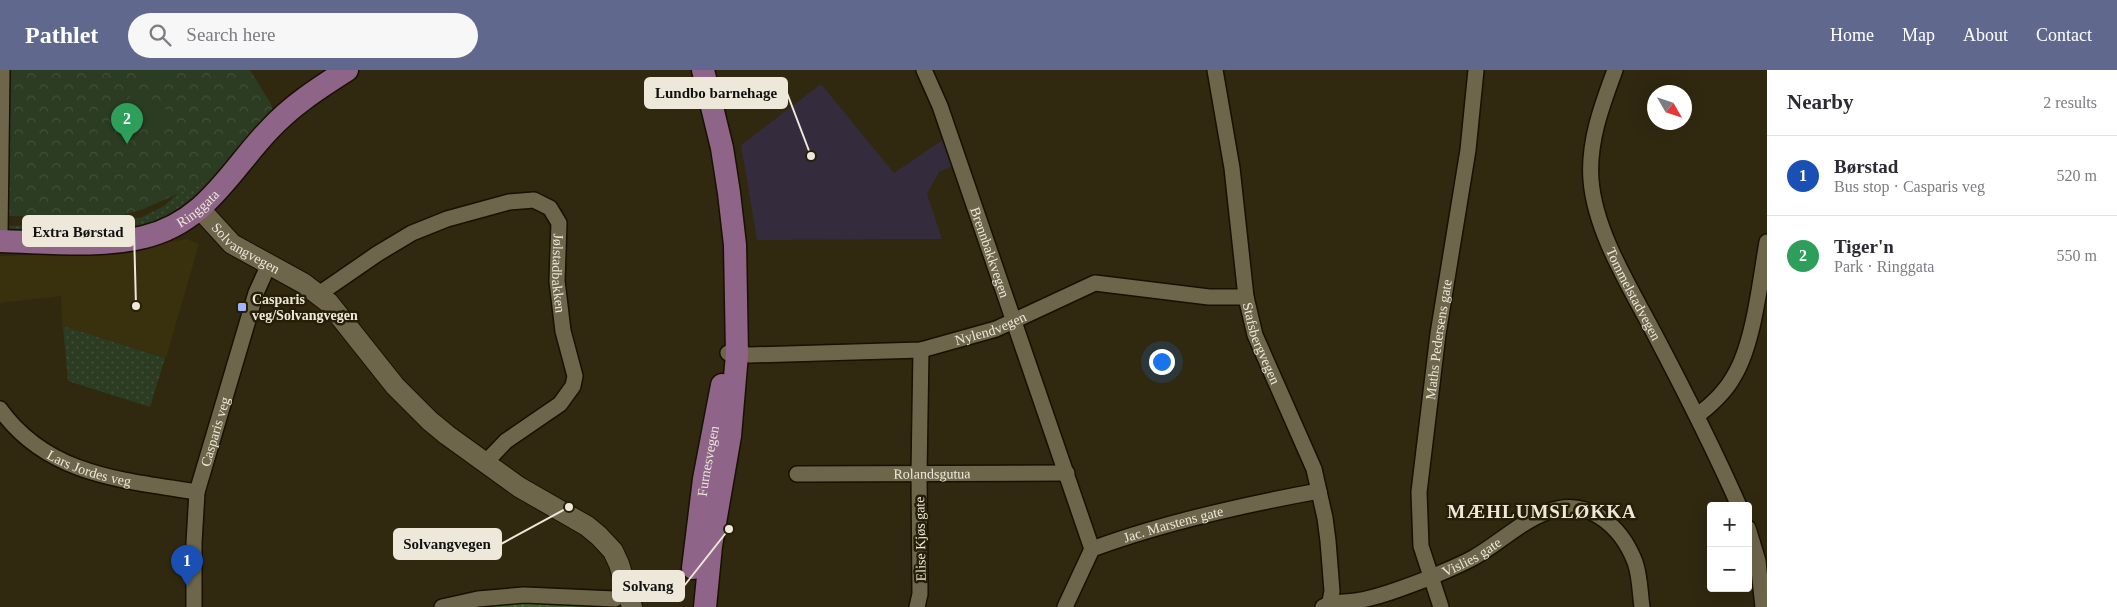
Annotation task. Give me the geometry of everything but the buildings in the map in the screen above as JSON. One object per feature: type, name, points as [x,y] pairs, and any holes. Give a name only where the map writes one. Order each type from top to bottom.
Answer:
[{"type":"main road","name":"Ringgata","points":[[0,241],[90,242],[132,239],[155,234],[177,225],[200,209],[223,185],[250,149],[279,120],[317,89],[347,70]]},
{"type":"main road","name":"Furnesvegen","points":[[702,74],[722,148],[735,245],[735,318],[732,353],[730,436],[711,546],[705,607]]},
{"type":"main road","name":"Solvangvegen","points":[[200,209],[227,240],[303,282],[319,294],[336,312],[395,386],[414,406],[447,435],[484,464],[530,495],[587,526],[599,536],[613,551],[619,564],[623,603]]},
{"type":"main road","name":"Furnesvegen","points":[[689,607],[704,479],[732,353]]},
{"type":"street","points":[[0,234],[2,70]]},
{"type":"street","name":"Brennbakkvegen","points":[[924,70],[940,106],[1092,549]]},
{"type":"street","name":"Stafsbergvegen","points":[[1215,70],[1232,168],[1246,297],[1255,335],[1308,451],[1319,491],[1328,541],[1332,591],[1327,606]]},
{"type":"street","name":"Maths Pedersens gate","points":[[1441,607],[1421,546],[1419,492],[1438,334],[1468,150],[1476,70]]},
{"type":"street","name":"Tommelstadvegen","points":[[1615,70],[1603,102],[1592,147],[1591,181],[1594,197],[1609,244],[1698,415],[1737,502]]},
{"type":"street","name":"Jølstadbakken","points":[[319,294],[377,254],[412,233],[447,219],[510,202],[534,200],[550,208],[559,223],[557,282],[563,331],[575,376],[573,386],[560,404],[506,441],[484,464]]},
{"type":"street","points":[[1698,415],[1721,393],[1734,376],[1743,357],[1751,328],[1767,242]]},
{"type":"street","name":"Casparis veg","points":[[194,607],[194,543],[197,492],[256,293],[269,264]]},
{"type":"street","name":"Nylendvegen","points":[[732,353],[750,355],[921,350],[956,342],[1015,322],[1095,283],[1209,297],[1246,297]]},
{"type":"street","name":"Elise Kjøs gate","points":[[917,607],[920,594],[921,350]]},
{"type":"street","name":"Lars Jordes veg","points":[[0,409],[26,438],[66,464],[129,481],[197,492]]},
{"type":"street","name":"Rolandsgutua","points":[[797,474],[1067,472]]},
{"type":"street","name":"Jac. Marstens gate","points":[[1092,549],[1180,520],[1319,491]]},
{"type":"street","name":"Vislies gate","points":[[1327,606],[1356,601],[1432,577],[1474,558],[1546,512],[1558,508],[1586,510],[1600,515],[1614,527],[1626,544],[1636,564],[1642,607]]},
{"type":"street","points":[[1752,541],[1758,561],[1764,600]]},
{"type":"street","points":[[1065,607],[1092,549]]},
{"type":"street","points":[[442,607],[478,600],[524,595],[623,603]]},
{"type":"shaded area","points":[[821,84],[894,173],[944,139],[953,166],[939,172],[927,194],[942,239],[757,240],[741,145]]},
{"type":"shaded area","points":[[187,239],[199,244],[166,358],[62,326],[61,296],[0,303],[0,256],[135,251]]},
{"type":"green space","points":[[9,70],[250,70],[271,104],[273,113],[220,175],[141,210],[103,218],[7,216]]},
{"type":"green space","points":[[155,70],[174,70],[160,90],[147,81]]},
{"type":"green space","points":[[136,89],[140,89],[171,114],[171,117],[159,134],[155,135],[124,110],[123,106]]},
{"type":"green space","points":[[207,179],[215,184],[194,205],[130,233],[15,232],[10,230],[8,226],[120,223],[142,217],[164,206],[186,186]]},
{"type":"green space","points":[[63,326],[165,358],[150,407],[68,381]]},
{"type":"green space","points":[[530,601],[609,605],[609,607],[469,607]]},
{"type":"place","name":"Tiger'n","points":[[127,144]]},
{"type":"place","name":"Lundbo barnehage","points":[[811,156]]},
{"type":"place","name":"Extra Børstad","points":[[136,306]]},
{"type":"place","name":"Casparis veg/Solvangvegen","points":[[242,307]]},
{"type":"place","name":"Solvangvegen","points":[[569,507]]},
{"type":"place","name":"Solvang","points":[[729,529]]},
{"type":"place","name":"Børstad","points":[[187,586]]},
{"type":"district","name":"MÆHLUMSLØKKA","points":[[1542,511]]}]
